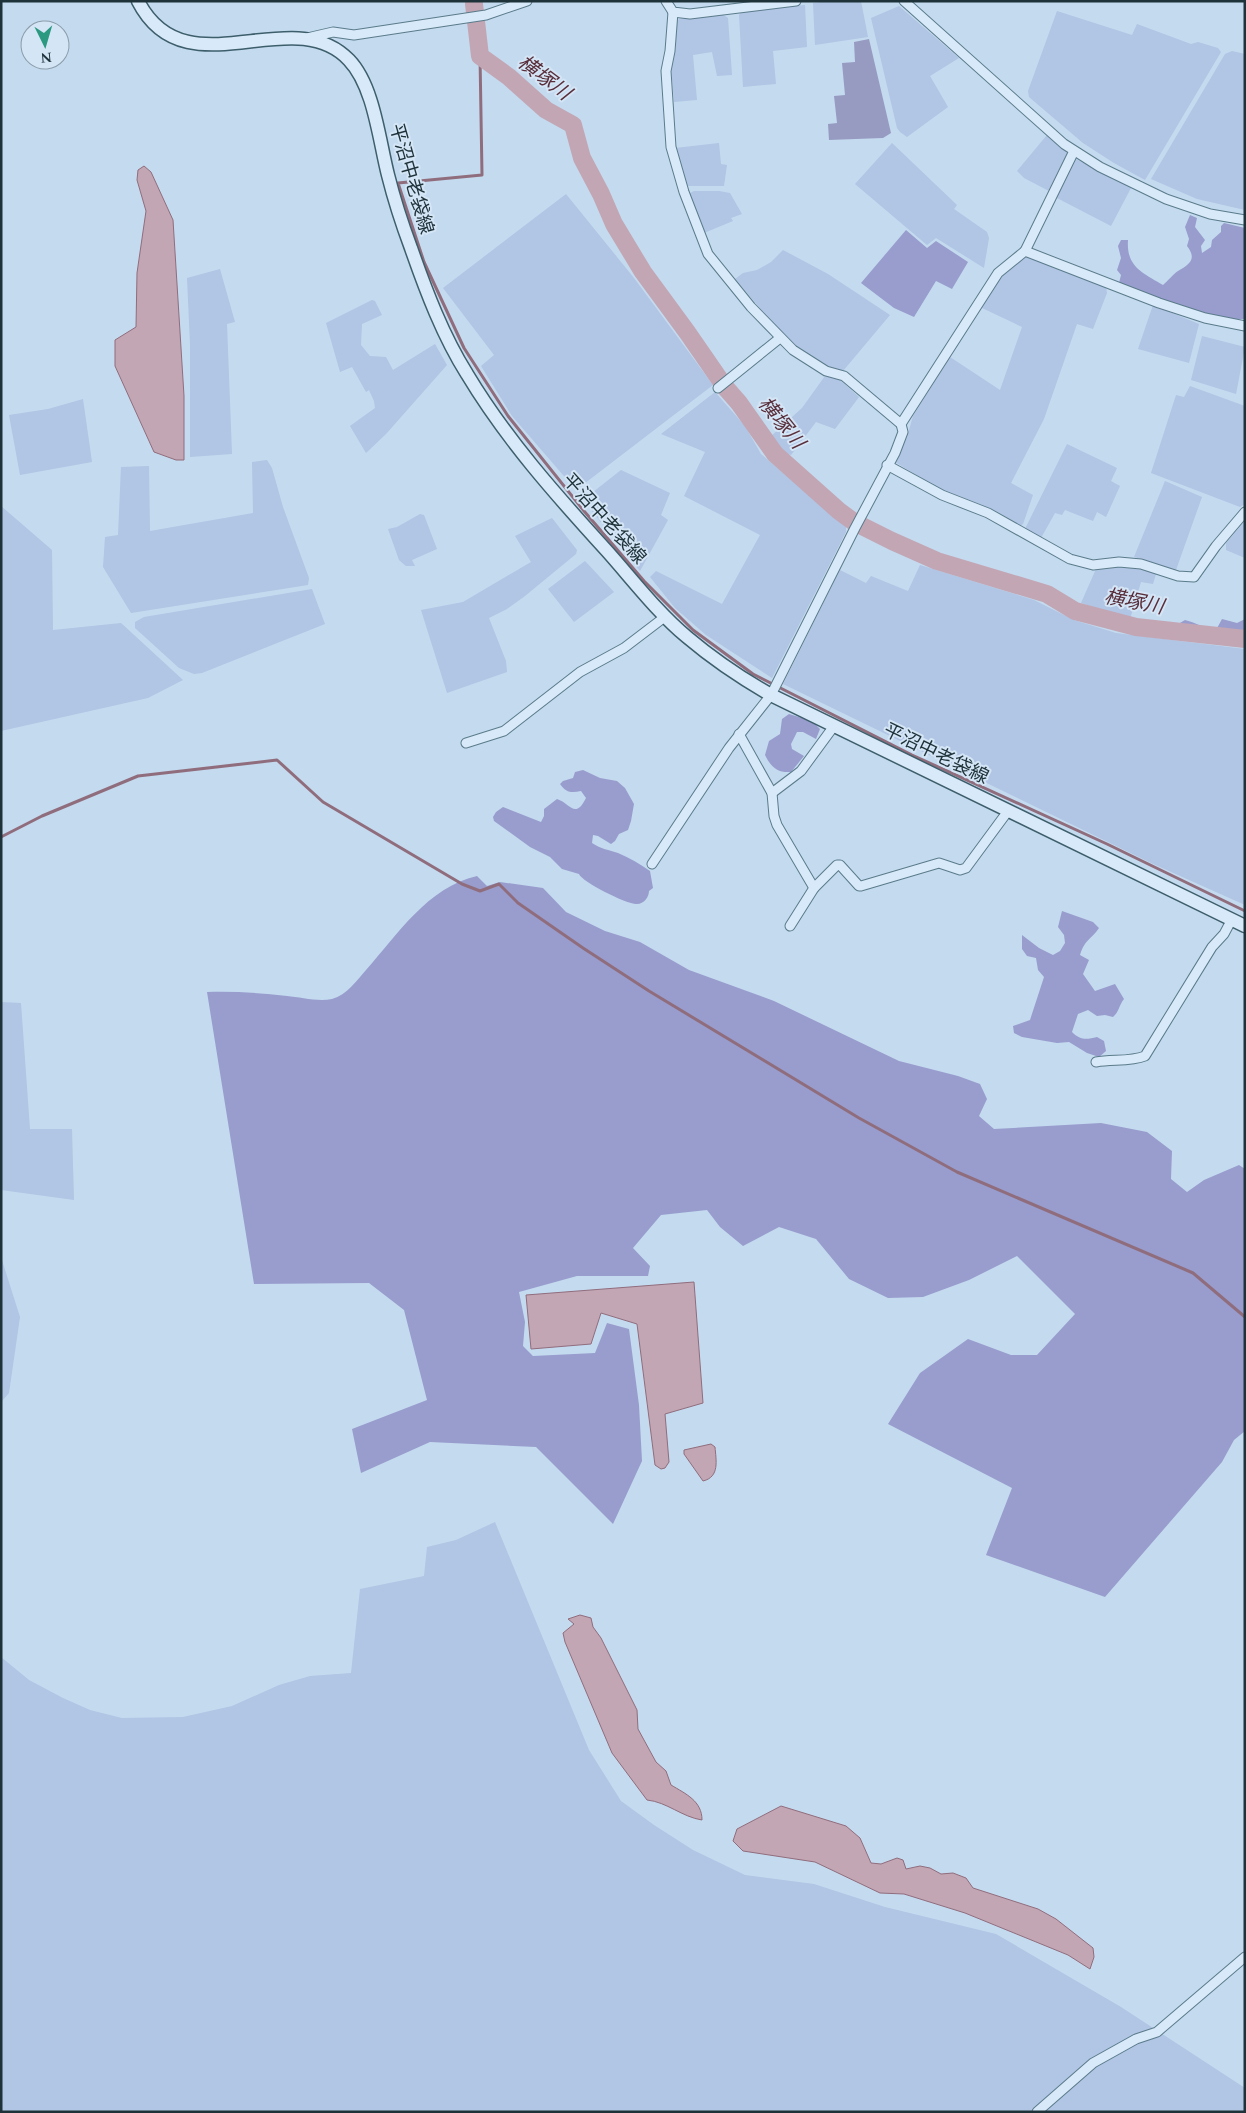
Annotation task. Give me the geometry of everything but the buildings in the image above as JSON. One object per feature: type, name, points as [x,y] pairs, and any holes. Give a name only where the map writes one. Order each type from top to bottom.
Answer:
[{"type":"main road","name":"平沼中老袋線","points":[[138,1],[152,23],[168,35],[189,43],[203,45],[282,38],[307,38],[333,46],[351,61],[363,82],[389,178],[426,290],[466,373],[493,414],[556,496],[685,636],[734,673],[771,695],[1245,926]]},
{"type":"street","points":[[307,38],[337,32],[354,35],[486,15],[527,1]]},
{"type":"street","points":[[652,864],[739,734],[771,695],[904,432],[901,424],[844,376],[826,371],[793,350],[751,307],[708,254],[684,192],[671,147],[666,71],[670,51],[673,12],[666,1]]},
{"type":"street","points":[[673,12],[690,14],[796,1]]},
{"type":"street","points":[[904,1],[1064,144],[1100,167],[1166,199],[1210,214],[1245,220]]},
{"type":"street","points":[[333,46],[337,32]]},
{"type":"street","points":[[901,424],[998,273],[1025,251],[1074,150]]},
{"type":"street","points":[[1025,251],[1159,303],[1205,318],[1245,326]]},
{"type":"street","points":[[718,388],[780,338]]},
{"type":"street","points":[[888,465],[942,495],[988,513],[1070,559],[1093,565],[1119,562],[1141,564],[1178,576],[1194,577],[1216,546],[1245,512]]},
{"type":"street","points":[[466,743],[504,731],[580,672],[624,648],[666,616]]},
{"type":"street","points":[[772,793],[801,771],[834,726]]},
{"type":"street","points":[[739,734],[772,793],[777,826],[814,888]]},
{"type":"street","points":[[790,926],[814,888],[837,865],[840,865],[858,886],[938,863],[960,870],[966,868],[1008,811]]},
{"type":"street","points":[[1096,1062],[1112,1059],[1134,1060],[1145,1056],[1212,947],[1224,934],[1232,920]]},
{"type":"street","points":[[1037,2112],[1093,2063],[1136,2039],[1157,2032],[1245,1957]]},
{"type":"shaded area","points":[[861,1],[868,37],[815,45],[813,3]]},
{"type":"shaded area","points":[[805,5],[807,47],[773,51],[776,84],[743,87],[739,15],[742,11]]},
{"type":"shaded area","points":[[899,6],[959,58],[930,76],[948,107],[907,137],[897,128],[871,18]]},
{"type":"shaded area","points":[[1057,11],[1132,35],[1137,24],[1191,44],[1198,42],[1218,48],[1221,52],[1145,180],[1083,143],[1029,97],[1028,91]]},
{"type":"shaded area","points":[[722,14],[728,18],[732,75],[717,76],[712,52],[693,55],[697,100],[674,102],[671,67],[676,48],[676,22],[679,19]]},
{"type":"shaded area","points":[[869,39],[891,133],[883,138],[829,140],[828,124],[837,123],[834,96],[845,95],[842,63],[855,62],[854,42]]},
{"type":"shaded area","points":[[1232,51],[1245,54],[1245,210],[1197,199],[1151,179],[1225,54]]},
{"type":"shaded area","points":[[1047,135],[1070,153],[1049,191],[1024,178],[1017,171]]},
{"type":"shaded area","points":[[719,143],[721,164],[727,165],[724,186],[688,186],[685,184],[675,148]]},
{"type":"shaded area","points":[[892,143],[957,205],[954,209],[987,232],[989,238],[984,268],[936,238],[927,245],[855,184]]},
{"type":"shaded area","points":[[1076,159],[1131,188],[1111,226],[1055,197]]},
{"type":"shaded area","points":[[144,166],[151,172],[173,220],[184,396],[184,460],[176,460],[154,452],[115,366],[115,340],[136,327],[137,273],[146,211],[137,180],[138,170]]},
{"type":"shaded area","points":[[694,191],[730,193],[742,214],[731,218],[733,221],[704,233],[689,196]]},
{"type":"shaded area","points":[[566,194],[634,278],[713,385],[576,490],[512,416],[481,366],[494,355],[443,288]]},
{"type":"shaded area","points":[[1190,215],[1197,218],[1195,227],[1205,240],[1201,246],[1202,253],[1211,247],[1212,240],[1221,232],[1221,226],[1224,223],[1245,228],[1245,319],[1229,319],[1205,314],[1197,318],[1119,283],[1121,275],[1117,270],[1121,258],[1118,246],[1121,240],[1128,240],[1130,257],[1137,268],[1163,285],[1176,272],[1186,266],[1192,258],[1192,254],[1187,246],[1189,239],[1185,227]]},
{"type":"shaded area","points":[[906,230],[927,248],[936,241],[968,262],[952,289],[936,281],[914,317],[894,308],[861,283]]},
{"type":"shaded area","points":[[783,250],[828,274],[890,315],[843,371],[826,367],[788,341],[735,279],[743,273],[757,270],[771,262]]},
{"type":"shaded area","points":[[1027,256],[1106,287],[1107,293],[1093,329],[1077,324],[1044,419],[1011,483],[1033,495],[1023,524],[1020,526],[982,505],[936,487],[895,462],[907,437],[913,416],[950,357],[1000,390],[1022,327],[980,307],[1005,272]]},
{"type":"shaded area","points":[[220,269],[235,322],[227,324],[232,454],[190,457],[190,344],[187,278]]},
{"type":"shaded area","points":[[372,300],[375,301],[382,315],[362,324],[361,345],[370,356],[386,357],[393,370],[435,344],[447,365],[386,434],[366,453],[350,426],[375,408],[374,401],[369,390],[366,392],[352,367],[340,372],[326,323]]},
{"type":"shaded area","points":[[1153,305],[1199,324],[1189,363],[1138,349]]},
{"type":"shaded area","points":[[1202,336],[1245,347],[1236,394],[1191,380]]},
{"type":"shaded area","points":[[825,376],[840,380],[859,397],[835,429],[816,422],[791,455],[783,453],[769,438],[802,408]]},
{"type":"shaded area","points":[[1190,386],[1245,406],[1245,504],[1240,507],[1151,473],[1176,395],[1184,397]]},
{"type":"shaded area","points":[[715,392],[745,426],[761,454],[846,527],[846,532],[772,678],[706,635],[675,608],[650,577],[656,571],[722,604],[760,535],[684,496],[705,452],[661,434]]},
{"type":"shaded area","points":[[83,399],[92,462],[20,475],[9,415],[48,409]]},
{"type":"shaded area","points":[[1067,444],[1117,468],[1111,481],[1120,486],[1106,517],[1097,512],[1093,521],[1065,510],[1062,515],[1055,513],[1041,538],[1025,529]]},
{"type":"shaded area","points":[[267,460],[272,468],[283,507],[309,578],[308,585],[131,613],[103,567],[105,537],[118,535],[121,467],[149,466],[150,531],[253,513],[252,462]]},
{"type":"shaded area","points":[[621,470],[670,493],[661,515],[668,520],[640,571],[583,500]]},
{"type":"shaded area","points":[[1165,481],[1202,497],[1176,570],[1134,557]]},
{"type":"shaded area","points":[[1,506],[52,550],[53,630],[121,623],[183,680],[148,698],[1,731]]},
{"type":"shaded area","points":[[420,514],[424,515],[437,549],[412,560],[415,566],[406,566],[399,560],[388,529],[397,527]]},
{"type":"shaded area","points":[[552,518],[577,550],[576,554],[525,596],[507,609],[489,618],[506,661],[507,672],[447,693],[421,610],[463,602],[531,562],[515,536]]},
{"type":"shaded area","points":[[1245,521],[1245,558],[1226,550],[1226,543]]},
{"type":"shaded area","points":[[585,561],[614,592],[574,622],[548,589]]},
{"type":"shaded area","points":[[920,565],[1034,600],[1074,620],[1116,633],[1245,649],[1245,905],[1151,863],[783,684],[840,570],[866,583],[871,576],[908,591]]},
{"type":"shaded area","points":[[1117,566],[1150,570],[1156,574],[1153,584],[1141,582],[1130,619],[1081,603],[1096,569]]},
{"type":"shaded area","points":[[312,589],[325,624],[202,673],[194,674],[179,668],[135,628],[135,622],[144,617]]},
{"type":"shaded area","points":[[1222,619],[1237,623],[1245,619],[1245,638],[1225,642],[1186,637],[1177,629],[1180,623],[1185,620],[1216,630]]},
{"type":"shaded area","points":[[789,714],[812,721],[820,729],[816,739],[803,732],[797,732],[791,744],[792,749],[804,756],[791,772],[786,772],[775,768],[765,755],[769,741],[780,734],[782,719]]},
{"type":"shaded area","points":[[583,770],[600,778],[617,781],[625,788],[634,804],[628,830],[619,834],[611,844],[593,835],[592,843],[627,857],[650,871],[653,888],[642,903],[632,903],[615,897],[588,882],[579,874],[562,869],[550,857],[530,847],[494,821],[493,817],[496,812],[503,807],[541,822],[544,816],[544,809],[557,799],[572,808],[579,808],[586,798],[581,791],[569,792],[560,784],[573,778],[575,772]]},
{"type":"shaded area","points":[[477,876],[487,886],[500,882],[543,888],[566,912],[605,931],[640,942],[689,970],[774,1001],[899,1061],[958,1076],[980,1084],[987,1099],[979,1116],[994,1129],[1101,1123],[1147,1132],[1172,1151],[1171,1179],[1187,1192],[1204,1180],[1239,1165],[1245,1169],[1245,1431],[1234,1440],[1222,1462],[1105,1597],[986,1555],[1012,1488],[888,1424],[920,1373],[968,1339],[1011,1355],[1037,1355],[1075,1314],[1017,1256],[969,1280],[923,1297],[888,1298],[849,1279],[816,1239],[779,1227],[743,1246],[720,1227],[707,1210],[661,1215],[633,1248],[650,1266],[648,1276],[577,1276],[519,1292],[525,1322],[523,1346],[533,1356],[595,1353],[607,1323],[629,1329],[639,1405],[642,1461],[613,1524],[536,1447],[430,1442],[361,1473],[352,1429],[427,1400],[404,1310],[369,1283],[254,1284],[207,992],[257,993],[321,1000],[337,997],[351,987],[402,927],[429,901],[443,890]]},
{"type":"shaded area","points":[[1062,911],[1093,922],[1099,928],[1086,943],[1080,955],[1089,960],[1083,974],[1095,991],[1115,984],[1124,999],[1113,1017],[1097,1016],[1088,1010],[1078,1014],[1072,1032],[1081,1038],[1097,1037],[1104,1041],[1106,1051],[1099,1057],[1087,1053],[1069,1042],[1057,1043],[1022,1037],[1014,1033],[1013,1026],[1030,1020],[1044,977],[1038,970],[1036,958],[1027,956],[1022,949],[1022,935],[1039,948],[1053,955],[1060,951],[1065,943],[1064,935],[1058,927]]},
{"type":"shaded area","points":[[1,1002],[21,1003],[30,1129],[72,1129],[74,1200],[1,1190]]},
{"type":"shaded area","points":[[1,1257],[20,1317],[9,1393],[1,1402]]},
{"type":"shaded area","points":[[694,1282],[703,1403],[665,1414],[669,1462],[665,1468],[661,1469],[655,1465],[637,1324],[601,1313],[591,1344],[531,1349],[526,1295]]},
{"type":"shaded area","points":[[711,1444],[715,1447],[715,1472],[703,1481],[684,1454],[684,1450]]},
{"type":"shaded area","points":[[495,1522],[589,1750],[621,1801],[693,1850],[745,1875],[814,1884],[885,1907],[996,1934],[1121,2007],[1245,2088],[1245,2112],[1,2112],[1,1657],[29,1680],[63,1698],[90,1710],[122,1718],[183,1717],[232,1706],[279,1685],[310,1676],[351,1673],[360,1589],[424,1576],[427,1547],[456,1540]]},
{"type":"shaded area","points":[[580,1615],[591,1618],[593,1627],[601,1638],[637,1710],[638,1729],[656,1762],[666,1771],[671,1785],[696,1803],[702,1820],[647,1800],[612,1753],[565,1642],[563,1633],[574,1624],[568,1619]]},
{"type":"shaded area","points":[[781,1806],[846,1826],[860,1838],[871,1863],[881,1864],[897,1858],[903,1860],[906,1869],[920,1866],[930,1868],[941,1874],[953,1873],[966,1878],[973,1888],[1038,1909],[1056,1919],[1093,1948],[1094,1957],[1090,1969],[1068,1955],[965,1913],[904,1894],[880,1893],[815,1862],[743,1851],[733,1841],[737,1829]]},
{"type":"waterway","name":"横塚川","points":[[474,4],[480,56],[509,77],[546,110],[573,125],[582,158],[614,224],[643,272],[775,454],[839,511],[854,522],[937,561],[1047,594],[1075,611],[1136,627],[1245,639]]},
{"type":"waterway","points":[[480,56],[482,175],[398,183],[424,262],[464,348],[508,416],[584,511],[644,581],[693,630],[753,674],[912,755],[1107,844],[1245,911]]},
{"type":"waterway","points":[[1,837],[42,816],[138,776],[277,760],[323,802],[462,884],[480,891],[499,884],[518,903],[649,991],[859,1118],[957,1172],[1193,1273],[1245,1317]]}]
